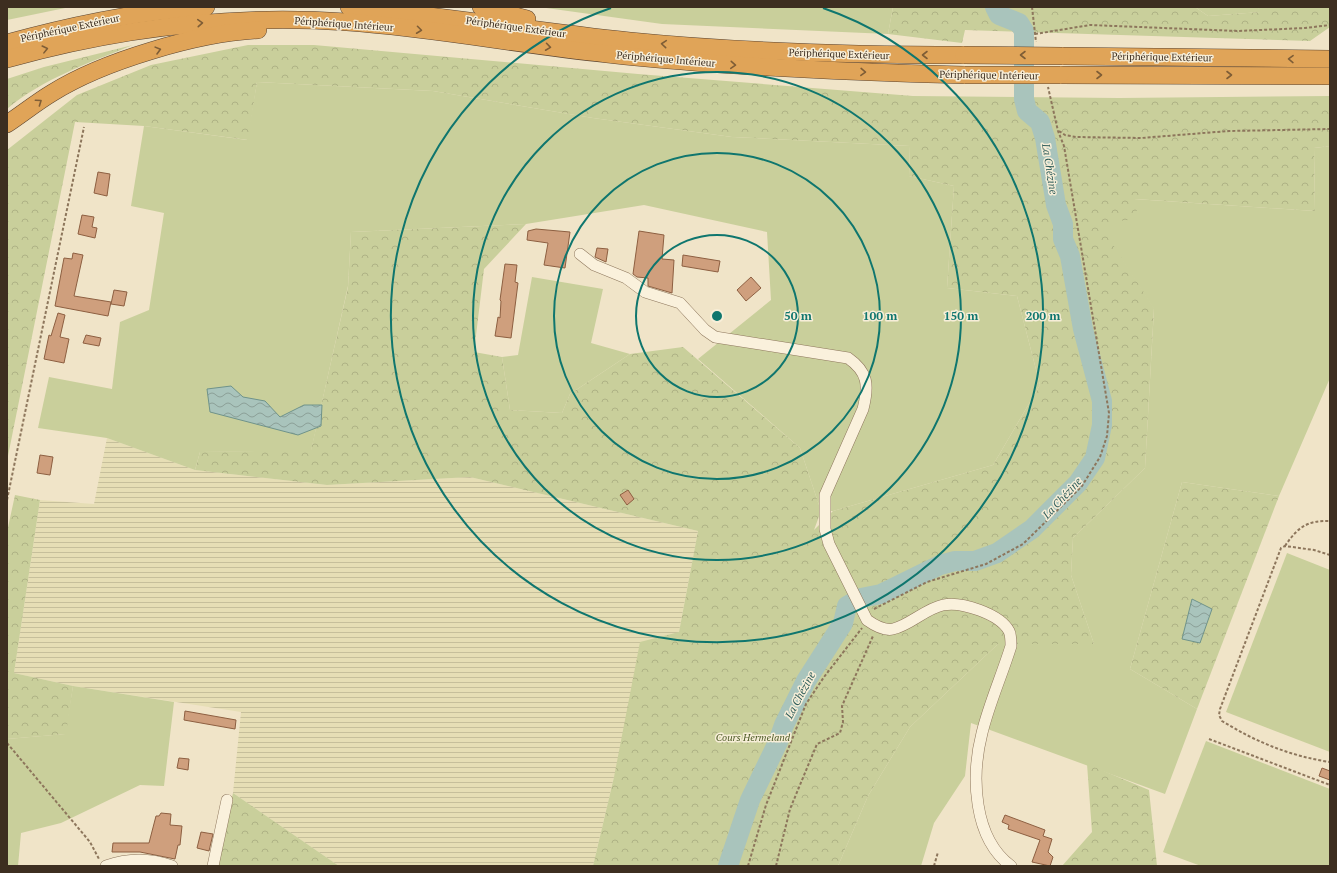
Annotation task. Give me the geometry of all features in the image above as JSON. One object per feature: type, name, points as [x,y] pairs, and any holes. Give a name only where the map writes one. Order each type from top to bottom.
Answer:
[{"type":"highway","name":"Périphérique Extérieur","points":[[7,43],[64,28],[120,17],[206,7]]},
{"type":"highway","name":"Périphérique Extérieur","points":[[350,7],[664,44],[770,52],[867,55],[1330,59]]},
{"type":"highway","points":[[481,7],[530,20],[538,30]]},
{"type":"highway","points":[[7,124],[53,92],[113,64],[153,51],[224,34],[281,29],[297,20]]},
{"type":"highway","name":"Périphérique Intérieur","points":[[7,59],[78,41],[153,28],[225,21],[297,20],[375,24],[585,52],[674,61],[820,70],[1054,80],[1330,76]]},
{"type":"street","points":[[580,254],[594,265],[626,278],[645,292],[680,303],[705,330],[715,337],[848,358],[859,366],[866,380],[866,396],[863,408],[825,495],[825,529],[829,544],[865,617],[877,627],[892,630],[942,605],[957,604],[979,610],[1002,622],[1010,632],[1011,646],[982,733],[977,766],[978,814],[985,834],[1001,858],[1011,866]]},
{"type":"street","points":[[213,866],[227,800]]},
{"type":"street","points":[[106,866],[123,860],[142,859],[159,861],[172,866]]},
{"type":"path","points":[[1032,7],[1037,47]]},
{"type":"path","points":[[1035,34],[1090,25],[1238,31],[1305,28],[1330,25]]},
{"type":"path","points":[[748,866],[766,805],[806,704],[865,617],[926,582],[986,564],[1023,544],[1082,486],[1100,458],[1107,436],[1109,413],[1064,146],[1058,130],[1054,80]]},
{"type":"path","points":[[7,500],[84,127]]},
{"type":"path","points":[[1058,130],[1065,135],[1076,137],[1142,138],[1229,132],[1330,129]]},
{"type":"path","points":[[1330,521],[1317,520],[1303,526],[1293,535],[1285,546],[1281,548],[1220,708],[1219,715],[1222,721],[1261,743],[1303,758],[1330,762]]},
{"type":"path","points":[[1285,546],[1314,550],[1330,555]]},
{"type":"path","points":[[776,866],[790,809],[817,744],[840,733],[843,722],[842,706],[877,627]]},
{"type":"path","points":[[1209,739],[1330,785]]},
{"type":"path","points":[[7,743],[90,842],[96,852],[101,866]]},
{"type":"path","points":[[934,866],[938,852]]},
{"type":"shaded area","points":[[107,438],[195,470],[327,485],[470,477],[698,531],[679,632],[614,777],[593,866],[339,866],[233,793],[241,712],[73,686],[14,673],[40,500],[94,504]]},
{"type":"green space","points":[[7,7],[70,7],[7,20]]},
{"type":"green space","points":[[539,7],[893,7],[888,34],[662,24]]},
{"type":"green space","points":[[893,7],[1195,7],[1208,16],[1260,12],[1258,7],[1330,7],[1330,27],[1310,41],[965,30],[962,43],[888,34]]},
{"type":"green space","points":[[1195,7],[1258,7],[1261,12],[1208,16]]},
{"type":"green space","points":[[133,45],[67,72],[36,88],[7,109],[7,79],[44,67]]},
{"type":"green space","name":"Cours Hermeland","points":[[248,45],[314,45],[638,74],[913,96],[1119,98],[1330,96],[1330,146],[1314,148],[1315,211],[1135,199],[1138,219],[1099,223],[1154,308],[1145,468],[1073,538],[1071,575],[1094,644],[998,644],[910,727],[868,796],[838,866],[593,866],[614,777],[640,642],[679,632],[698,531],[470,477],[327,485],[195,470],[200,452],[311,450],[348,287],[351,232],[526,224],[484,269],[474,352],[502,357],[510,410],[562,413],[570,394],[630,354],[683,347],[800,448],[821,511],[814,530],[833,511],[993,465],[1040,385],[1017,296],[947,288],[954,186],[909,176],[910,146],[732,137],[593,118],[433,91],[257,82],[248,140],[144,126],[75,122],[7,461],[7,150],[77,95],[151,65]]},
{"type":"green space","points":[[257,82],[433,91],[593,118],[732,137],[910,146],[909,176],[954,186],[947,288],[1017,296],[1040,385],[993,465],[833,511],[821,511],[800,448],[698,359],[771,300],[767,232],[644,205],[526,224],[351,232],[348,286],[311,451],[200,452],[195,470],[107,438],[38,428],[49,377],[112,389],[120,322],[149,310],[164,213],[131,206],[144,126],[247,140]]},
{"type":"green space","points":[[1330,146],[1330,378],[1279,496],[1182,482],[1130,669],[1197,709],[1165,794],[971,723],[965,776],[934,823],[921,866],[838,866],[868,796],[910,727],[998,644],[1094,644],[1071,575],[1073,538],[1145,468],[1154,309],[1098,223],[1134,199],[1315,211],[1314,148]]},
{"type":"green space","points":[[532,277],[603,289],[591,343],[630,354],[570,394],[562,413],[510,410],[502,357],[518,355]]},
{"type":"green space","points":[[1182,482],[1279,496],[1197,709],[1130,669]]},
{"type":"green space","points":[[15,495],[40,500],[14,673],[73,686],[66,734],[7,739],[7,532]]},
{"type":"green space","points":[[1287,553],[1330,570],[1330,752],[1226,712]]},
{"type":"green space","points":[[73,686],[174,702],[164,786],[140,785],[61,823],[21,833],[18,866],[7,866],[7,739],[65,734]]},
{"type":"green space","points":[[1206,741],[1330,789],[1330,866],[1201,866],[1163,852]]},
{"type":"green space","points":[[1087,764],[1149,790],[1157,866],[1062,866],[1092,832]]},
{"type":"green space","points":[[233,793],[339,866],[216,866]]},
{"type":"water","points":[[231,386],[243,397],[265,401],[280,417],[304,405],[322,405],[321,426],[298,435],[210,412],[207,389]]},
{"type":"water","points":[[1192,599],[1212,609],[1200,643],[1182,639]]},
{"type":"building","points":[[98,172],[110,174],[107,196],[94,193]]},
{"type":"building","points":[[82,215],[94,217],[92,227],[97,228],[95,238],[78,234]]},
{"type":"building","points":[[536,229],[570,232],[565,268],[544,265],[548,243],[527,240],[528,231]]},
{"type":"building","points":[[639,231],[664,235],[662,259],[674,260],[672,293],[648,286],[648,278],[637,277],[633,274]]},
{"type":"building","points":[[597,248],[608,249],[606,262],[595,257]]},
{"type":"building","points":[[73,253],[83,255],[74,296],[111,302],[108,316],[55,306],[64,258],[72,259]]},
{"type":"building","points":[[683,255],[720,261],[718,272],[682,266]]},
{"type":"building","points":[[505,264],[517,265],[515,282],[518,283],[511,338],[495,336],[498,317],[500,318],[500,300]]},
{"type":"building","points":[[751,277],[761,288],[746,301],[737,290]]},
{"type":"building","points":[[114,290],[127,292],[124,306],[111,304]]},
{"type":"building","points":[[58,313],[65,315],[60,337],[69,339],[64,363],[44,359],[49,335],[51,336]]},
{"type":"building","points":[[86,335],[101,338],[99,346],[83,343]]},
{"type":"building","points":[[40,455],[53,457],[50,475],[37,473]]},
{"type":"building","points":[[628,490],[634,499],[627,505],[620,495]]},
{"type":"building","points":[[185,711],[236,720],[235,729],[184,720]]},
{"type":"building","points":[[179,758],[189,759],[188,770],[177,768]]},
{"type":"building","points":[[1322,768],[1330,771],[1330,780],[1319,776]]},
{"type":"building","points":[[161,813],[171,814],[170,825],[182,826],[180,845],[178,845],[175,859],[140,852],[112,852],[113,843],[149,843],[156,816],[159,816]]},
{"type":"building","points":[[1005,815],[1045,830],[1043,836],[1052,839],[1048,852],[1053,857],[1050,866],[1032,862],[1040,840],[1008,829],[1009,825],[1002,822]]},
{"type":"building","points":[[201,832],[213,834],[209,851],[197,848]]},
{"type":"waterway","name":"La Chézine","points":[[728,866],[750,800],[778,742],[784,725],[806,681],[843,623],[847,606],[861,598],[881,594],[940,565],[955,561],[975,561],[997,553],[1032,529],[1078,483],[1095,458],[1102,425],[1102,401],[1083,329],[1070,256],[1063,239],[1063,224],[1056,205],[1045,138],[1040,122],[1027,111],[1024,99],[1024,31],[1019,23],[999,15],[995,7]]}]
